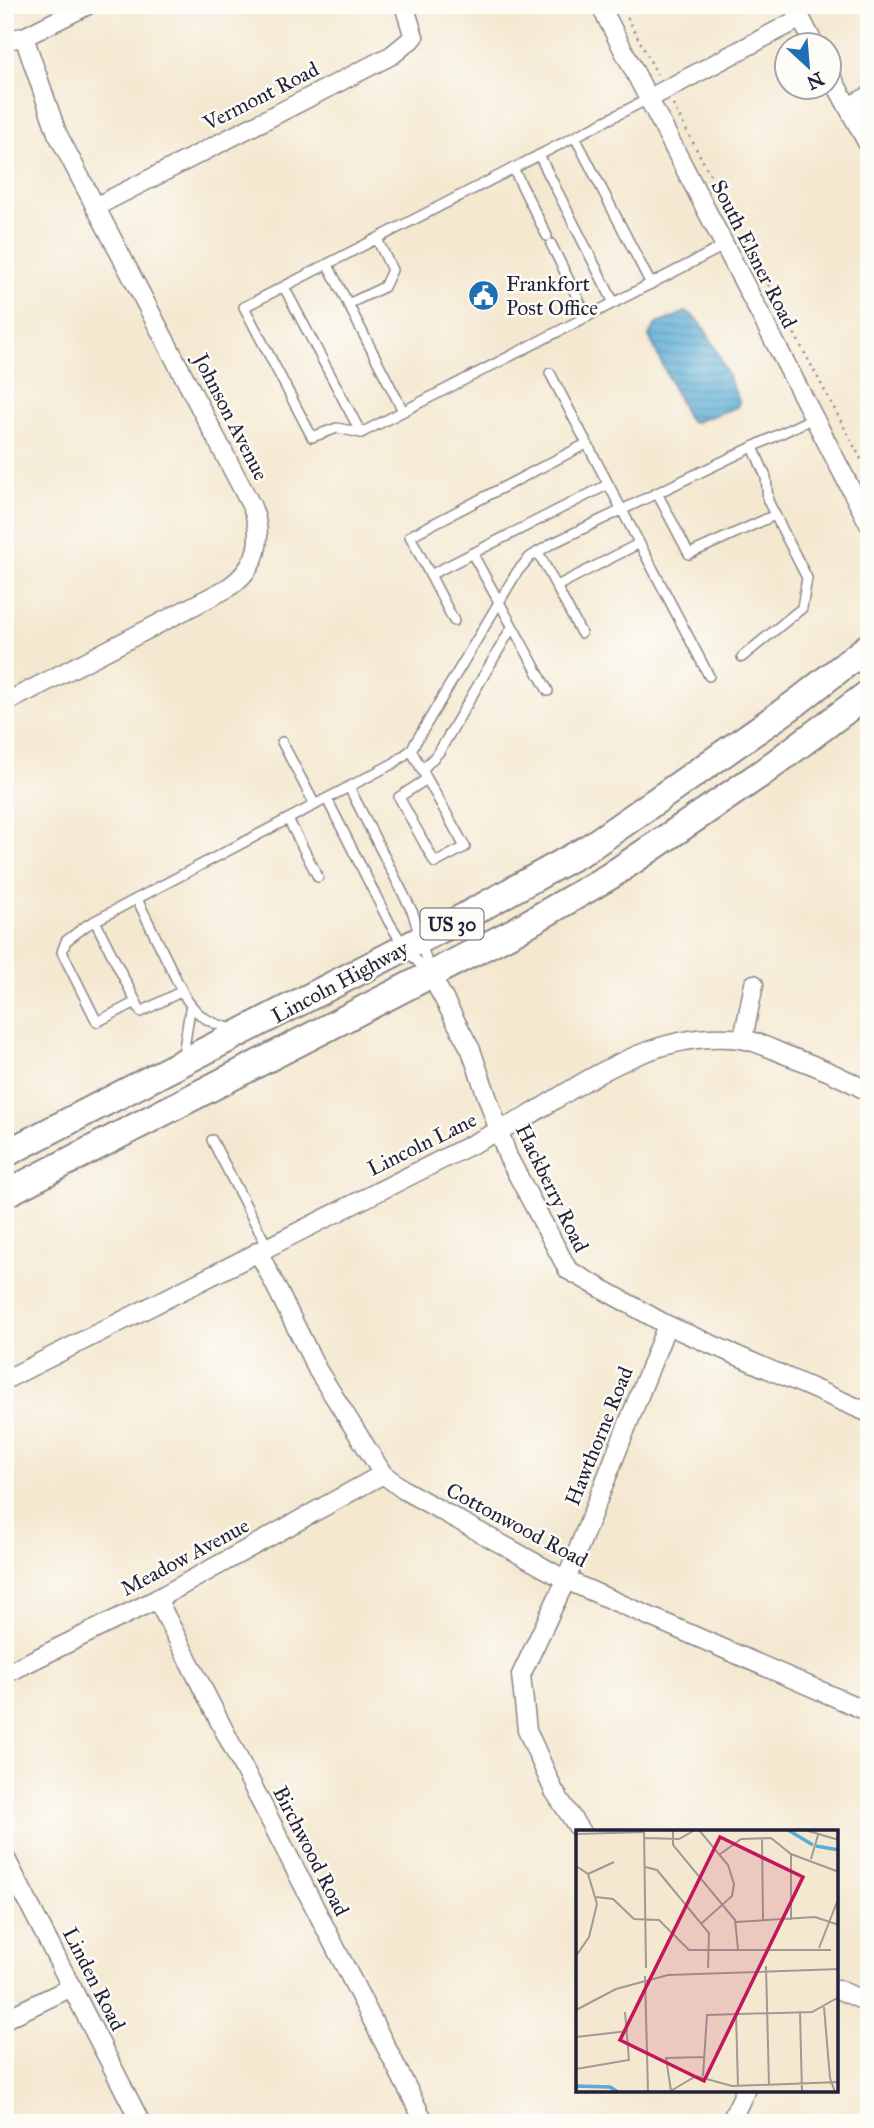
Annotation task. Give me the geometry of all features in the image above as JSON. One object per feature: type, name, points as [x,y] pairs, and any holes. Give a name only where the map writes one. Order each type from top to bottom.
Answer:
[{"type":"main road","name":"Lincoln Highway","points":[[5,1154],[247,1031],[587,849],[785,711],[869,646]]},
{"type":"main road","name":"Lincoln Highway","points":[[5,1194],[515,931],[610,876],[762,773],[869,693]]},
{"type":"street","points":[[5,40],[24,37],[88,5]]},
{"type":"street","name":"Vermont Road","points":[[95,206],[392,55],[414,37],[404,5]]},
{"type":"street","name":"South Elsner Road","points":[[600,5],[869,524]]},
{"type":"street","points":[[648,99],[797,12],[808,32]]},
{"type":"street","name":"Johnson Avenue","points":[[6,701],[226,589],[248,570],[259,542],[252,507],[57,133],[24,37]]},
{"type":"street","points":[[842,96],[869,146]]},
{"type":"street","points":[[848,107],[869,96]]},
{"type":"street","name":"Hackberry Road","points":[[431,975],[471,1050],[497,1132],[508,1157],[568,1270],[667,1325],[869,1413]]},
{"type":"street","points":[[743,1039],[754,984]]},
{"type":"street","name":"Lincoln Lane","points":[[5,1380],[497,1132],[638,1053],[701,1038],[743,1039],[809,1063],[869,1092]]},
{"type":"street","name":"Cottonwood Road","points":[[262,1249],[318,1371],[383,1474],[404,1490],[566,1580],[869,1712]]},
{"type":"street","name":"Hawthorne Road","points":[[581,1830],[554,1791],[527,1730],[521,1675],[566,1580],[667,1325]]},
{"type":"street","name":"Meadow Avenue","points":[[5,1674],[157,1599],[383,1474]]},
{"type":"street","name":"Birchwood Road","points":[[157,1599],[425,2123]]},
{"type":"street","name":"Linden Road","points":[[5,1857],[141,2123]]},
{"type":"street","points":[[5,2019],[72,1987]]},
{"type":"street","points":[[839,1990],[869,2003]]},
{"type":"street","points":[[730,2123],[744,2093]]},
{"type":"lane","points":[[648,99],[244,307],[312,437],[337,428],[361,433],[724,246]]},
{"type":"lane","points":[[575,136],[651,284]]},
{"type":"lane","points":[[539,155],[614,303]]},
{"type":"lane","points":[[513,168],[587,317]]},
{"type":"lane","points":[[348,304],[384,287],[387,282],[391,270],[377,239]]},
{"type":"lane","points":[[328,265],[403,411]]},
{"type":"lane","points":[[284,287],[361,433]]},
{"type":"lane","points":[[550,373],[709,676]]},
{"type":"lane","points":[[136,1002],[97,1022],[62,952],[66,941],[95,921],[394,763],[411,750],[517,572],[530,557],[813,418]]},
{"type":"lane","points":[[454,621],[410,536],[586,444]]},
{"type":"lane","points":[[742,657],[802,608],[807,578],[768,501],[766,477],[753,447]]},
{"type":"lane","points":[[430,575],[607,485]]},
{"type":"lane","points":[[657,493],[689,554],[775,515]]},
{"type":"lane","points":[[557,586],[638,544]]},
{"type":"lane","points":[[538,552],[581,634]]},
{"type":"lane","points":[[472,553],[548,691]]},
{"type":"lane","points":[[422,769],[439,752],[512,627]]},
{"type":"lane","points":[[282,742],[314,805]]},
{"type":"lane","points":[[411,750],[465,847],[435,863],[399,797],[427,779]]},
{"type":"lane","points":[[349,787],[414,913],[413,944],[431,975]]},
{"type":"lane","points":[[327,799],[389,922],[413,944],[431,975]]},
{"type":"lane","points":[[288,819],[318,877]]},
{"type":"lane","points":[[136,899],[190,1009],[181,1065]]},
{"type":"lane","points":[[95,921],[141,1012],[182,991]]},
{"type":"lane","points":[[190,1009],[220,1026],[247,1031]]},
{"type":"lane","points":[[212,1140],[262,1249]]},
{"type":"path","points":[[621,5],[869,474]]},
{"type":"water","points":[[686,312],[702,325],[739,401],[737,407],[695,422],[690,421],[685,413],[649,336],[655,325]]},
{"type":"place","name":"Frankfort Post Office","points":[[483,296]]}]
